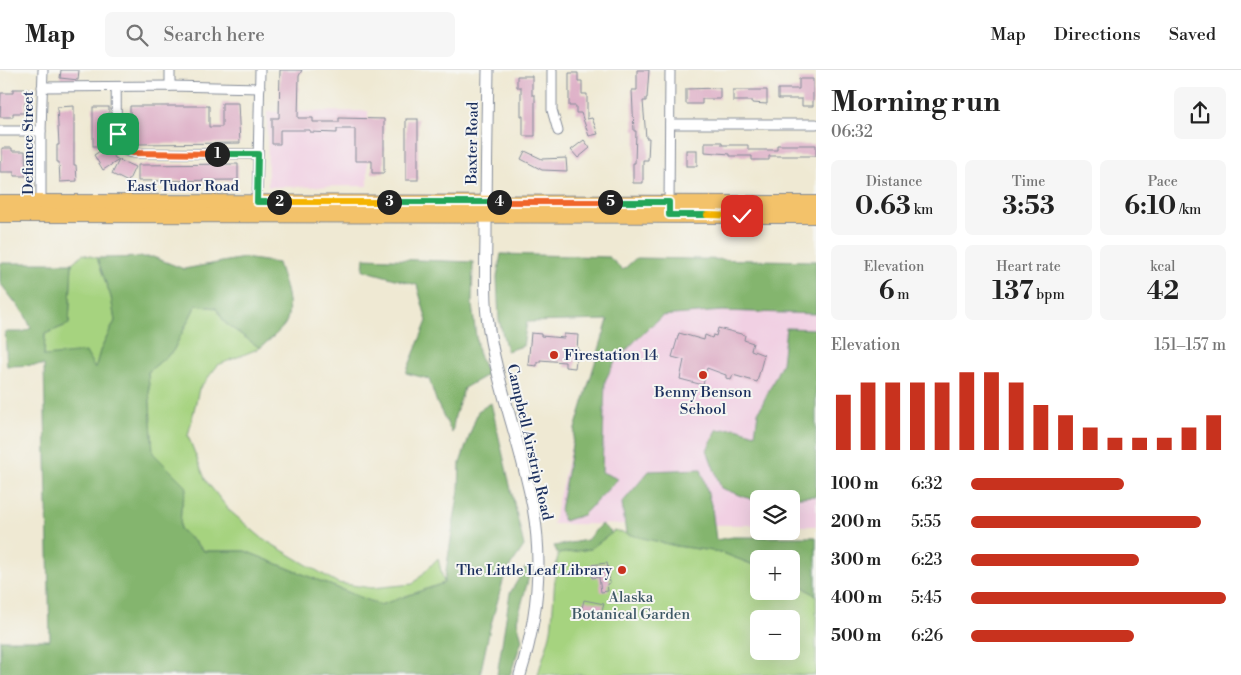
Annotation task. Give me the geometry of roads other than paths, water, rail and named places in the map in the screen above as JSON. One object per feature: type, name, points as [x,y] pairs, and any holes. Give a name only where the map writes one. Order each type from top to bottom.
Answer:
[{"type":"main road","name":"East Tudor Road","points":[[0,202],[41,209],[669,209],[816,203]]},
{"type":"main road","name":"East Tudor Road","points":[[0,216],[41,209]]},
{"type":"main road","name":"East Tudor Road","points":[[669,209],[816,216]]},
{"type":"street","name":"Defiance Street","points":[[41,209],[43,70]]},
{"type":"street","points":[[170,70],[170,86]]},
{"type":"street","points":[[257,209],[260,70]]},
{"type":"street","name":"Baxter Road","points":[[486,209],[488,70]]},
{"type":"street","points":[[552,70],[552,110],[558,131]]},
{"type":"street","points":[[669,209],[670,70]]},
{"type":"street","points":[[42,87],[170,86],[260,88]]},
{"type":"street","points":[[116,87],[118,134],[122,147],[127,152],[258,154]]},
{"type":"street","points":[[670,124],[816,124]]},
{"type":"street","points":[[0,131],[41,131]]},
{"type":"street","name":"Campbell Airstrip Road","points":[[486,209],[486,285],[489,329],[533,507],[537,537],[537,596],[530,643],[520,675]]},
{"type":"place","name":"Firestation 14","points":[[554,355]]},
{"type":"place","name":"Benny Benson School","points":[[703,375]]},
{"type":"place","name":"The Little Leaf Library","points":[[622,570]]},
{"type":"park label","name":"Alaska Botanical Garden","points":[[631,606]]}]
